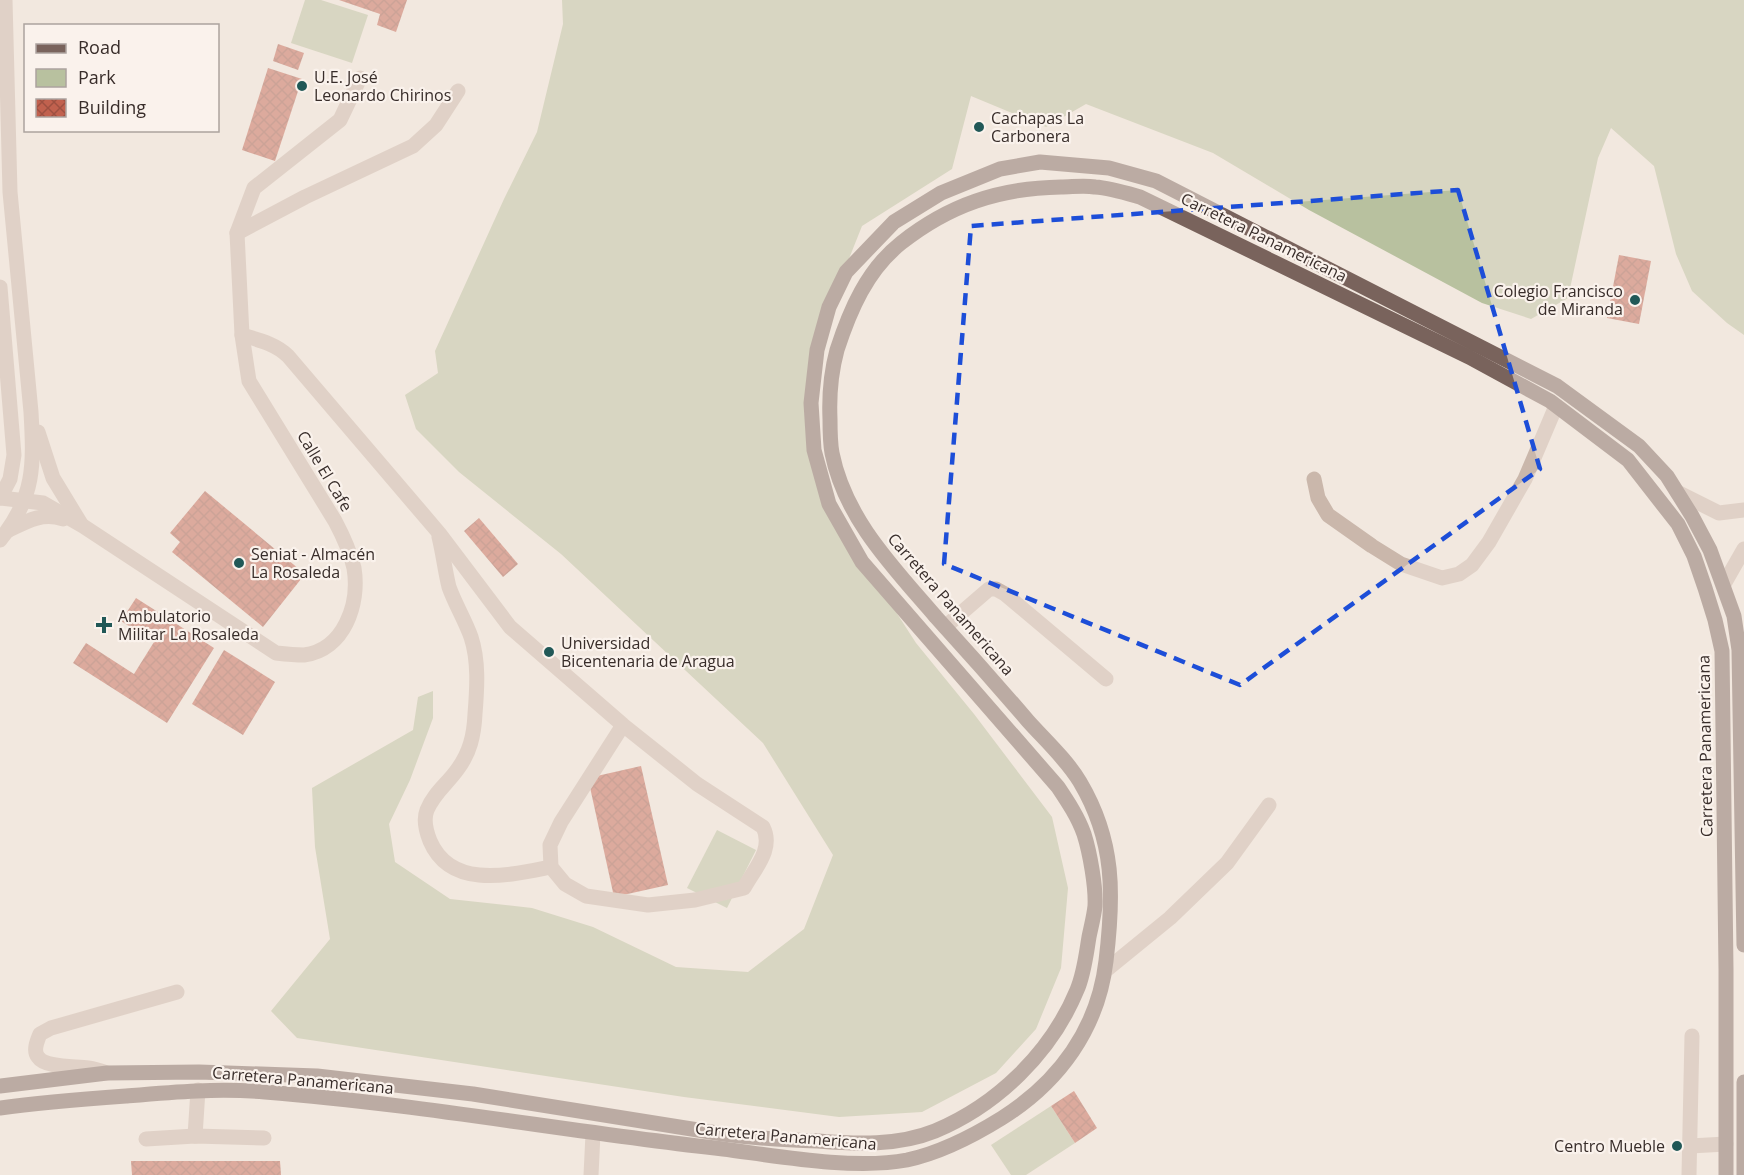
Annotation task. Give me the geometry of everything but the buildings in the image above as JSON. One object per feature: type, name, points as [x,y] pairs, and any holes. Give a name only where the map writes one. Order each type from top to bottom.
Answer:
[{"type":"main road","name":"Carretera Panamericana","points":[[0,1086],[107,1073],[199,1072],[317,1076],[474,1094],[723,1134],[764,1139],[853,1144],[883,1143],[934,1131],[971,1111],[1026,1070],[1067,1011],[1078,988],[1095,905],[1090,855],[1084,834],[1058,787],[862,562],[829,504],[814,450],[811,403],[817,350],[829,307],[846,272],[894,222],[941,193],[1000,169],[1040,162],[1109,168],[1156,181],[1557,386],[1639,446],[1667,476],[1705,541],[1724,584],[1734,616],[1739,650],[1744,945]]},
{"type":"main road","name":"Carretera Panamericana","points":[[0,1108],[198,1090],[258,1091],[367,1101],[593,1134],[838,1161],[886,1163],[912,1159],[974,1134],[1008,1115],[1040,1090],[1069,1056],[1089,1027],[1099,1000],[1105,972],[1112,908],[1108,853],[1103,830],[1078,778],[881,553],[848,503],[832,452],[829,409],[833,364],[844,328],[861,290],[888,253],[925,224],[970,203],[1005,191],[1036,187],[1093,186],[1140,196],[1469,357],[1556,406],[1628,460],[1678,524],[1694,556],[1716,620],[1722,651],[1726,1175]]},
{"type":"main road","points":[[1744,1082],[1744,1175]]},
{"type":"street","points":[[3,536],[26,501],[33,449],[32,412],[10,192],[5,0]]},
{"type":"street","name":"Calle El Cafe","points":[[83,526],[276,653],[305,655],[328,647],[351,618],[354,570],[347,545],[335,521],[249,381],[242,335],[237,233],[254,188],[340,120],[360,78]]},
{"type":"street","points":[[237,233],[305,197],[413,146],[436,125],[458,91]]},
{"type":"street","points":[[0,286],[14,455],[10,479],[0,498],[43,503],[83,526]]},
{"type":"street","points":[[242,335],[263,340],[282,350],[438,533],[510,627],[622,725],[697,784],[763,827],[768,835],[767,849],[744,888],[695,900],[648,905],[586,896],[564,884],[551,867],[550,845],[561,822],[622,725]]},
{"type":"street","points":[[1314,479],[1318,498],[1328,515],[1372,546],[1401,564],[1442,578],[1459,574],[1472,565],[1489,542],[1525,478],[1556,406]]},
{"type":"street","points":[[32,412],[53,478],[83,526]]},
{"type":"street","points":[[1677,492],[1719,513],[1744,510]]},
{"type":"street","points":[[3,536],[28,520],[42,516],[54,516],[83,526]]},
{"type":"street","points":[[438,533],[449,586],[471,639],[477,670],[471,745],[458,770],[437,791],[426,812],[426,830],[432,846],[443,862],[460,872],[504,876],[551,867]]},
{"type":"street","points":[[1724,584],[1744,549]]},
{"type":"street","points":[[945,627],[989,589],[996,589],[1005,594],[1106,679]]},
{"type":"street","points":[[1105,972],[1170,918],[1227,863],[1269,805]]},
{"type":"street","points":[[107,1073],[91,1068],[50,1064],[39,1060],[36,1045],[40,1034],[51,1028],[177,992]]},
{"type":"street","points":[[1689,1175],[1692,1036]]},
{"type":"street","points":[[195,1136],[198,1090]]},
{"type":"street","points":[[591,1175],[593,1134]]},
{"type":"street","points":[[146,1139],[195,1136],[264,1138]]},
{"type":"street","points":[[1690,1146],[1726,1144]]},
{"type":"highlighted area","points":[[1458,190],[1540,469],[1240,685],[944,564],[971,226]]},
{"type":"green space","points":[[305,0],[321,0],[368,15],[352,63],[291,43]]},
{"type":"green space","points":[[562,0],[1744,0],[1744,335],[1727,323],[1692,291],[1676,254],[1654,166],[1611,128],[1598,158],[1568,298],[1531,319],[1482,303],[1309,210],[1213,153],[1086,104],[1046,127],[971,96],[952,169],[862,226],[811,354],[808,441],[840,525],[916,643],[974,714],[1052,817],[1068,888],[1061,968],[1036,1029],[996,1073],[922,1112],[839,1117],[684,1097],[297,1038],[271,1011],[330,939],[315,847],[312,788],[413,730],[418,697],[433,691],[433,718],[410,780],[389,824],[395,862],[450,899],[532,908],[593,927],[676,967],[748,972],[804,929],[833,855],[763,743],[561,554],[459,472],[416,429],[405,395],[438,373],[435,351],[537,132],[563,24]]},
{"type":"green space","points":[[717,830],[756,850],[727,908],[687,888]]},
{"type":"green space","points":[[1051,1106],[1075,1143],[1026,1175],[1011,1175],[991,1145]]},
{"type":"place","name":"U.E. José Leonardo Chirinos","points":[[302,86]]},
{"type":"place","name":"Cachapas La Carbonera","points":[[979,127]]},
{"type":"place","name":"Colegio Francisco de Miranda","points":[[1635,300]]},
{"type":"place","name":"Seniat - Almacén La Rosaleda","points":[[239,563]]},
{"type":"place","name":"Ambulatorio Militar La Rosaleda","points":[[104,625]]},
{"type":"place","name":"Universidad Bicentenaria de Aragua","points":[[549,652]]},
{"type":"place","name":"Centro Mueble","points":[[1677,1146]]}]
